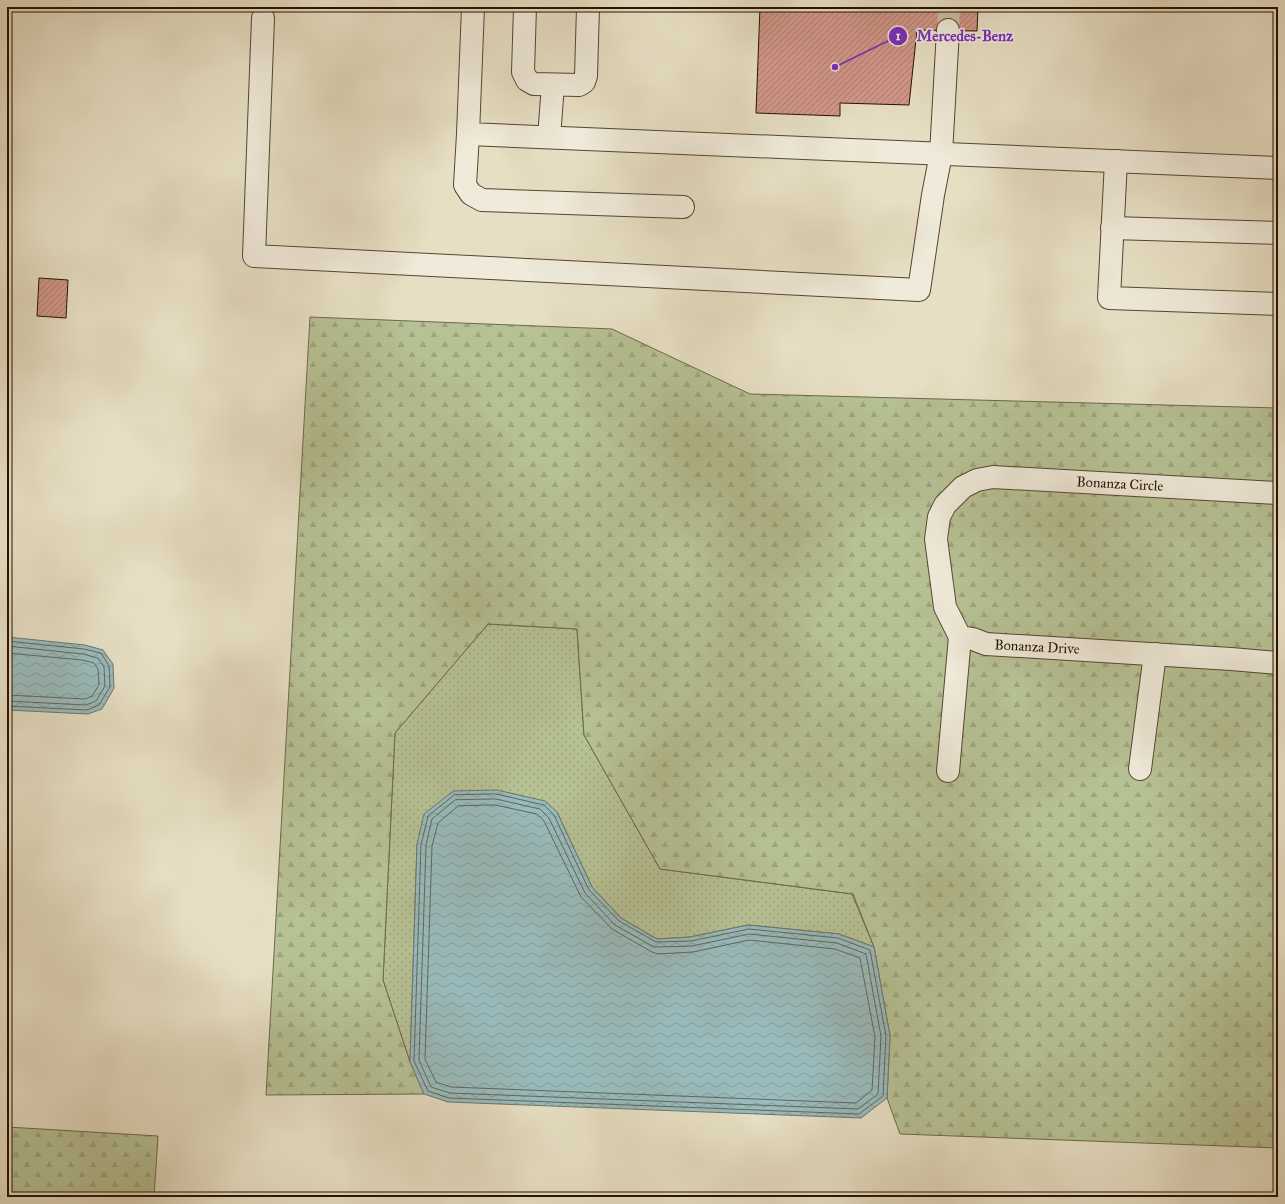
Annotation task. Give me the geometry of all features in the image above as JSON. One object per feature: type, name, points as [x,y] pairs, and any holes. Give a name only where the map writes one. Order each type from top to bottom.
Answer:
[{"type":"street","points":[[473,7],[465,185],[471,194],[482,200],[683,207]]},
{"type":"street","points":[[525,7],[523,72],[526,80],[534,84],[553,85],[578,85],[584,82],[586,76],[588,7]]},
{"type":"street","points":[[263,18],[254,256],[919,290],[933,195],[941,154],[948,30]]},
{"type":"street","points":[[549,138],[553,85]]},
{"type":"street","points":[[468,134],[1278,168]]},
{"type":"street","points":[[1116,161],[1109,298],[1278,304]]},
{"type":"street","points":[[1112,228],[1278,233]]},
{"type":"street","name":"Bonanza Circle","points":[[960,637],[945,607],[936,539],[939,517],[945,505],[963,487],[977,480],[993,477],[1278,493]]},
{"type":"street","points":[[948,771],[960,637]]},
{"type":"street","name":"Bonanza Drive","points":[[960,637],[973,639],[986,644],[1278,663]]},
{"type":"street","points":[[1140,768],[1156,654]]},
{"type":"green space","points":[[310,317],[612,329],[750,394],[1278,408],[1278,1148],[900,1134],[887,1098],[890,1036],[874,947],[853,894],[660,869],[584,735],[577,629],[488,624],[395,733],[383,980],[410,1062],[424,1094],[266,1095]]},
{"type":"green space","points":[[488,624],[577,629],[584,735],[660,869],[852,894],[874,947],[839,934],[748,925],[690,937],[657,939],[621,918],[592,887],[557,812],[417,844],[410,1062],[383,980],[395,733]]},
{"type":"green space","points":[[7,1127],[158,1136],[154,1197],[7,1197]]},
{"type":"water","points":[[7,637],[85,645],[103,650],[113,664],[114,688],[102,709],[88,714],[7,710]]},
{"type":"water","points":[[497,790],[545,801],[557,812],[592,887],[621,918],[657,939],[690,937],[748,925],[839,934],[874,947],[890,1036],[887,1098],[861,1118],[448,1102],[424,1094],[410,1062],[417,844],[424,814],[453,791]]},
{"type":"building","points":[[760,7],[978,7],[977,31],[917,30],[909,105],[840,103],[840,116],[756,113]]},
{"type":"building","points":[[1164,7],[1254,7],[1254,11]]},
{"type":"building","points":[[39,278],[68,280],[66,318],[37,316]]},
{"type":"tunnel","points":[[948,30],[949,7]]},
{"type":"place","name":"Mercedes-Benz","points":[[835,67]]}]
